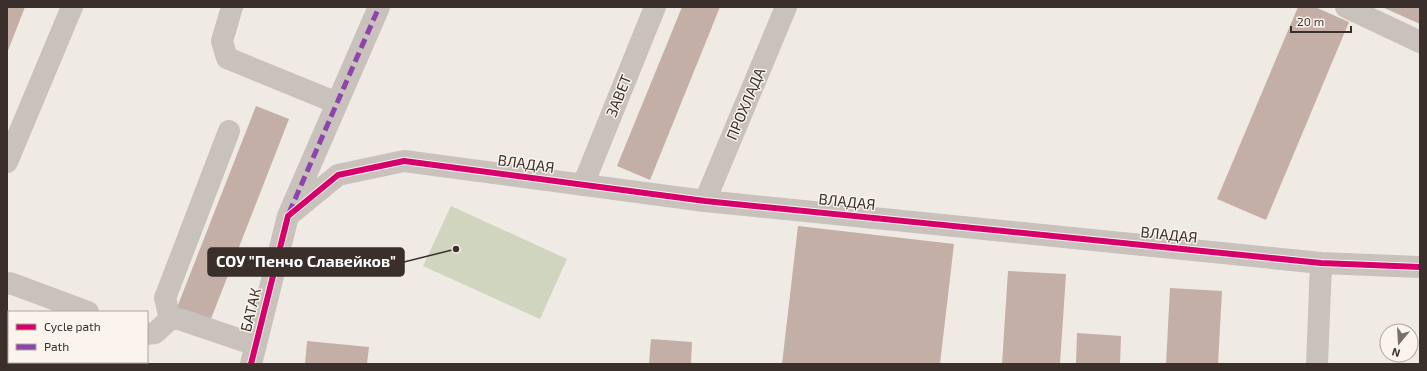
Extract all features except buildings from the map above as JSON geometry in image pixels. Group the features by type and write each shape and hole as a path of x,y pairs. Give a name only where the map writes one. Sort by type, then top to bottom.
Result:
{"street":[{"path":"7,162 72,7"},
{"path":"232,7 222,41 227,58 337,103"},
{"name":"БАТАК","path":"253,354 288,216 379,7"},
{"name":"ЗАВЕТ","path":"583,185 655,7"},
{"name":"ПРОХЛАДА","path":"706,201 786,7"},
{"path":"1346,7 1420,42"},
{"path":"170,319 165,298 229,131"},
{"name":"ВЛАДАЯ","path":"288,216 338,176 404,161 706,201 1321,263 1420,267"},
{"path":"1317,364 1321,263"},
{"path":"7,284 10,283 85,311"},
{"path":"148,334 155,333 170,319 179,319 253,354"}],"green space":[{"path":"451,206 567,259 540,319 423,266"}],"marked path":[{"path":"289,213 379,7"}],"cycle path":[{"path":"251,364 288,216 338,175 404,161 705,201 1321,263 1420,267"}],"place":[{"name":"СОУ \"Пенчо Славейков\"","path":"456,249"}]}
